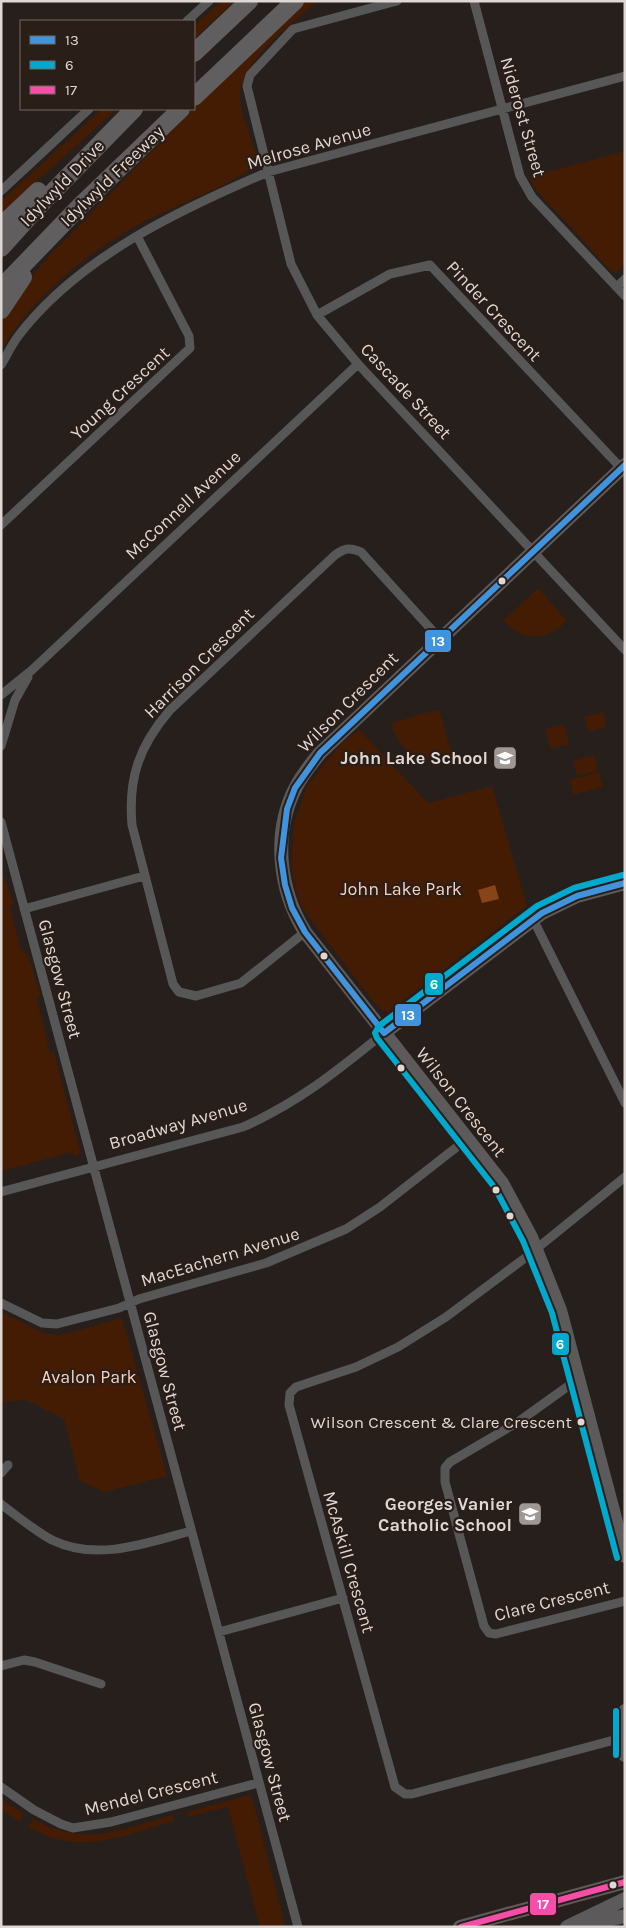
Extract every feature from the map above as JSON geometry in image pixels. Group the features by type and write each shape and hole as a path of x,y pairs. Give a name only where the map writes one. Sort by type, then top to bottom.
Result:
{"highway":[{"path":"195,52 249,1"},
{"path":"195,96 295,1"},
{"name":"Idylwyld Freeway","path":"44,244 180,110"},
{"path":"1,226 78,154 129,113"},
{"name":"Idylwyld Drive","path":"1,248 129,113"},
{"path":"1,310 44,244"},
{"name":"Idylwyld Drive","path":"1,288 44,244"}],"street":[{"path":"188,20 209,1"},
{"name":"Cascade Street","path":"397,1 293,29 250,75 247,86 291,264 317,315 358,364 625,650"},
{"name":"Niderost Street","path":"474,1 520,176 532,197 625,296"},
{"name":"Melrose Avenue","path":"1,365 17,337 35,316 73,282 137,236 219,193 268,172 625,76"},
{"path":"1,191 88,110"},
{"name":"Young Crescent","path":"1,525 190,348 189,336 137,236"},
{"name":"Pinder Crescent","path":"317,315 390,274 430,265 623,467"},
{"path":"617,287 625,279"},
{"name":"McConnell Avenue","path":"1,695 32,670 358,364"},
{"name":"Wilson Crescent","path":"623,467 320,753 295,788 287,809 281,858 285,885 292,908 305,932 506,1190 536,1248 560,1310 625,1556"},
{"name":"Harrison Crescent","path":"305,932 241,982 196,996 185,994 173,984 132,826 130,804 134,774 142,750 155,727 170,710 334,555 344,548 352,548 361,552 440,638"},
{"name":"McConnell Avenue","path":"1,746 15,700 32,670"},
{"name":"Glasgow Street","path":"1,822 298,1927"},
{"path":"24,909 144,876"},
{"name":"Broadway Avenue","path":"1,1192 216,1136 278,1111 313,1089 533,919 577,896 625,883"},
{"path":"533,919 625,1103"},
{"name":"MacEachern Avenue","path":"1,1302 42,1324 57,1324 266,1263 324,1240 380,1207 467,1139"},
{"path":"536,1248 625,1177"},
{"name":"McAskill Crescent","path":"536,1248 446,1317 398,1347 356,1367 303,1384 290,1393 289,1405 395,1787 405,1794 412,1794 624,1737"},
{"name":"Clare Crescent","path":"578,1379 518,1422 450,1462 445,1468 445,1482 484,1626 489,1633 496,1634 625,1601"},
{"path":"1,1473 8,1465"},
{"path":"1,1504 51,1539 72,1547 94,1551 134,1546 191,1531"},
{"path":"219,1632 343,1598"},
{"path":"1,1666 24,1660 101,1684"},
{"path":"625,1711 625,1755"},
{"name":"Mendel Crescent","path":"1,1787 34,1810 61,1824 74,1828 111,1822 258,1783"},
{"path":"460,1927 625,1882"},
{"path":"567,1927 625,1899"},
{"path":"573,1927 625,1916"}],"green space":[{"path":"222,1 234,1 195,38 195,25"},
{"path":"304,1 317,1 267,46 246,74 241,88 240,102 258,161 254,167 215,189 145,221 84,260 64,276 29,311 1,350 1,320 21,289 48,257 192,110 195,110 195,107"},
{"path":"101,110 116,110 1,213 1,201"},
{"path":"625,151 625,264 616,273 611,271 537,191 529,177"},
{"path":"536,590 540,590 567,621 551,633 535,637 520,633 503,621"},
{"path":"436,710 440,712 452,755 431,758 422,757 407,750 400,743 391,723"},
{"path":"603,712 606,727 588,732 584,717"},
{"path":"564,724 569,744 551,749 545,729"},
{"name":"John Lake Park","path":"359,729 428,803 492,786 527,906 388,1012 383,1011 376,1005 308,916 298,898 291,868 294,823 307,786 339,746"},
{"path":"594,755 598,770 577,776 573,761"},
{"path":"599,772 603,787 573,795 570,780"},
{"path":"1,869 13,903 10,909 21,951 24,951 31,964 40,994 37,1000 49,1054 54,1052 80,1151 78,1155 73,1156 72,1152 1,1171"},
{"name":"Avalon Park","path":"1,1312 43,1333 58,1336 122,1318 167,1476 105,1492 80,1481 64,1419 26,1400 1,1402"},
{"path":"250,1795 285,1927 260,1927 228,1807 188,1817 187,1812"},
{"path":"1,1799 24,1814 19,1822 1,1809"},
{"path":"173,1815 174,1821 101,1841 66,1841 47,1836 28,1827 33,1819 70,1833 103,1834"}],"shaded area":[{"path":"495,885 499,899 482,903 478,890"}],"transit line":[{"name":"13","path":"625,465 320,753 295,788 287,809 281,858 285,885 292,908 305,932 384,1033 542,913 577,896 625,883"},
{"name":"6","path":"617,1558 552,1313 523,1241 495,1188 375,1033 379,1026 537,906 574,888 623,875"},
{"name":"6","path":"616,1711 616,1755"},
{"name":"17","path":"461,1927 625,1882"}],"place":[{"name":"John Lake School","path":"505,758"},
{"name":"Wilson Crescent & Clare Crescent","path":"581,1422"},
{"name":"Georges Vanier Catholic School","path":"530,1514"}]}
